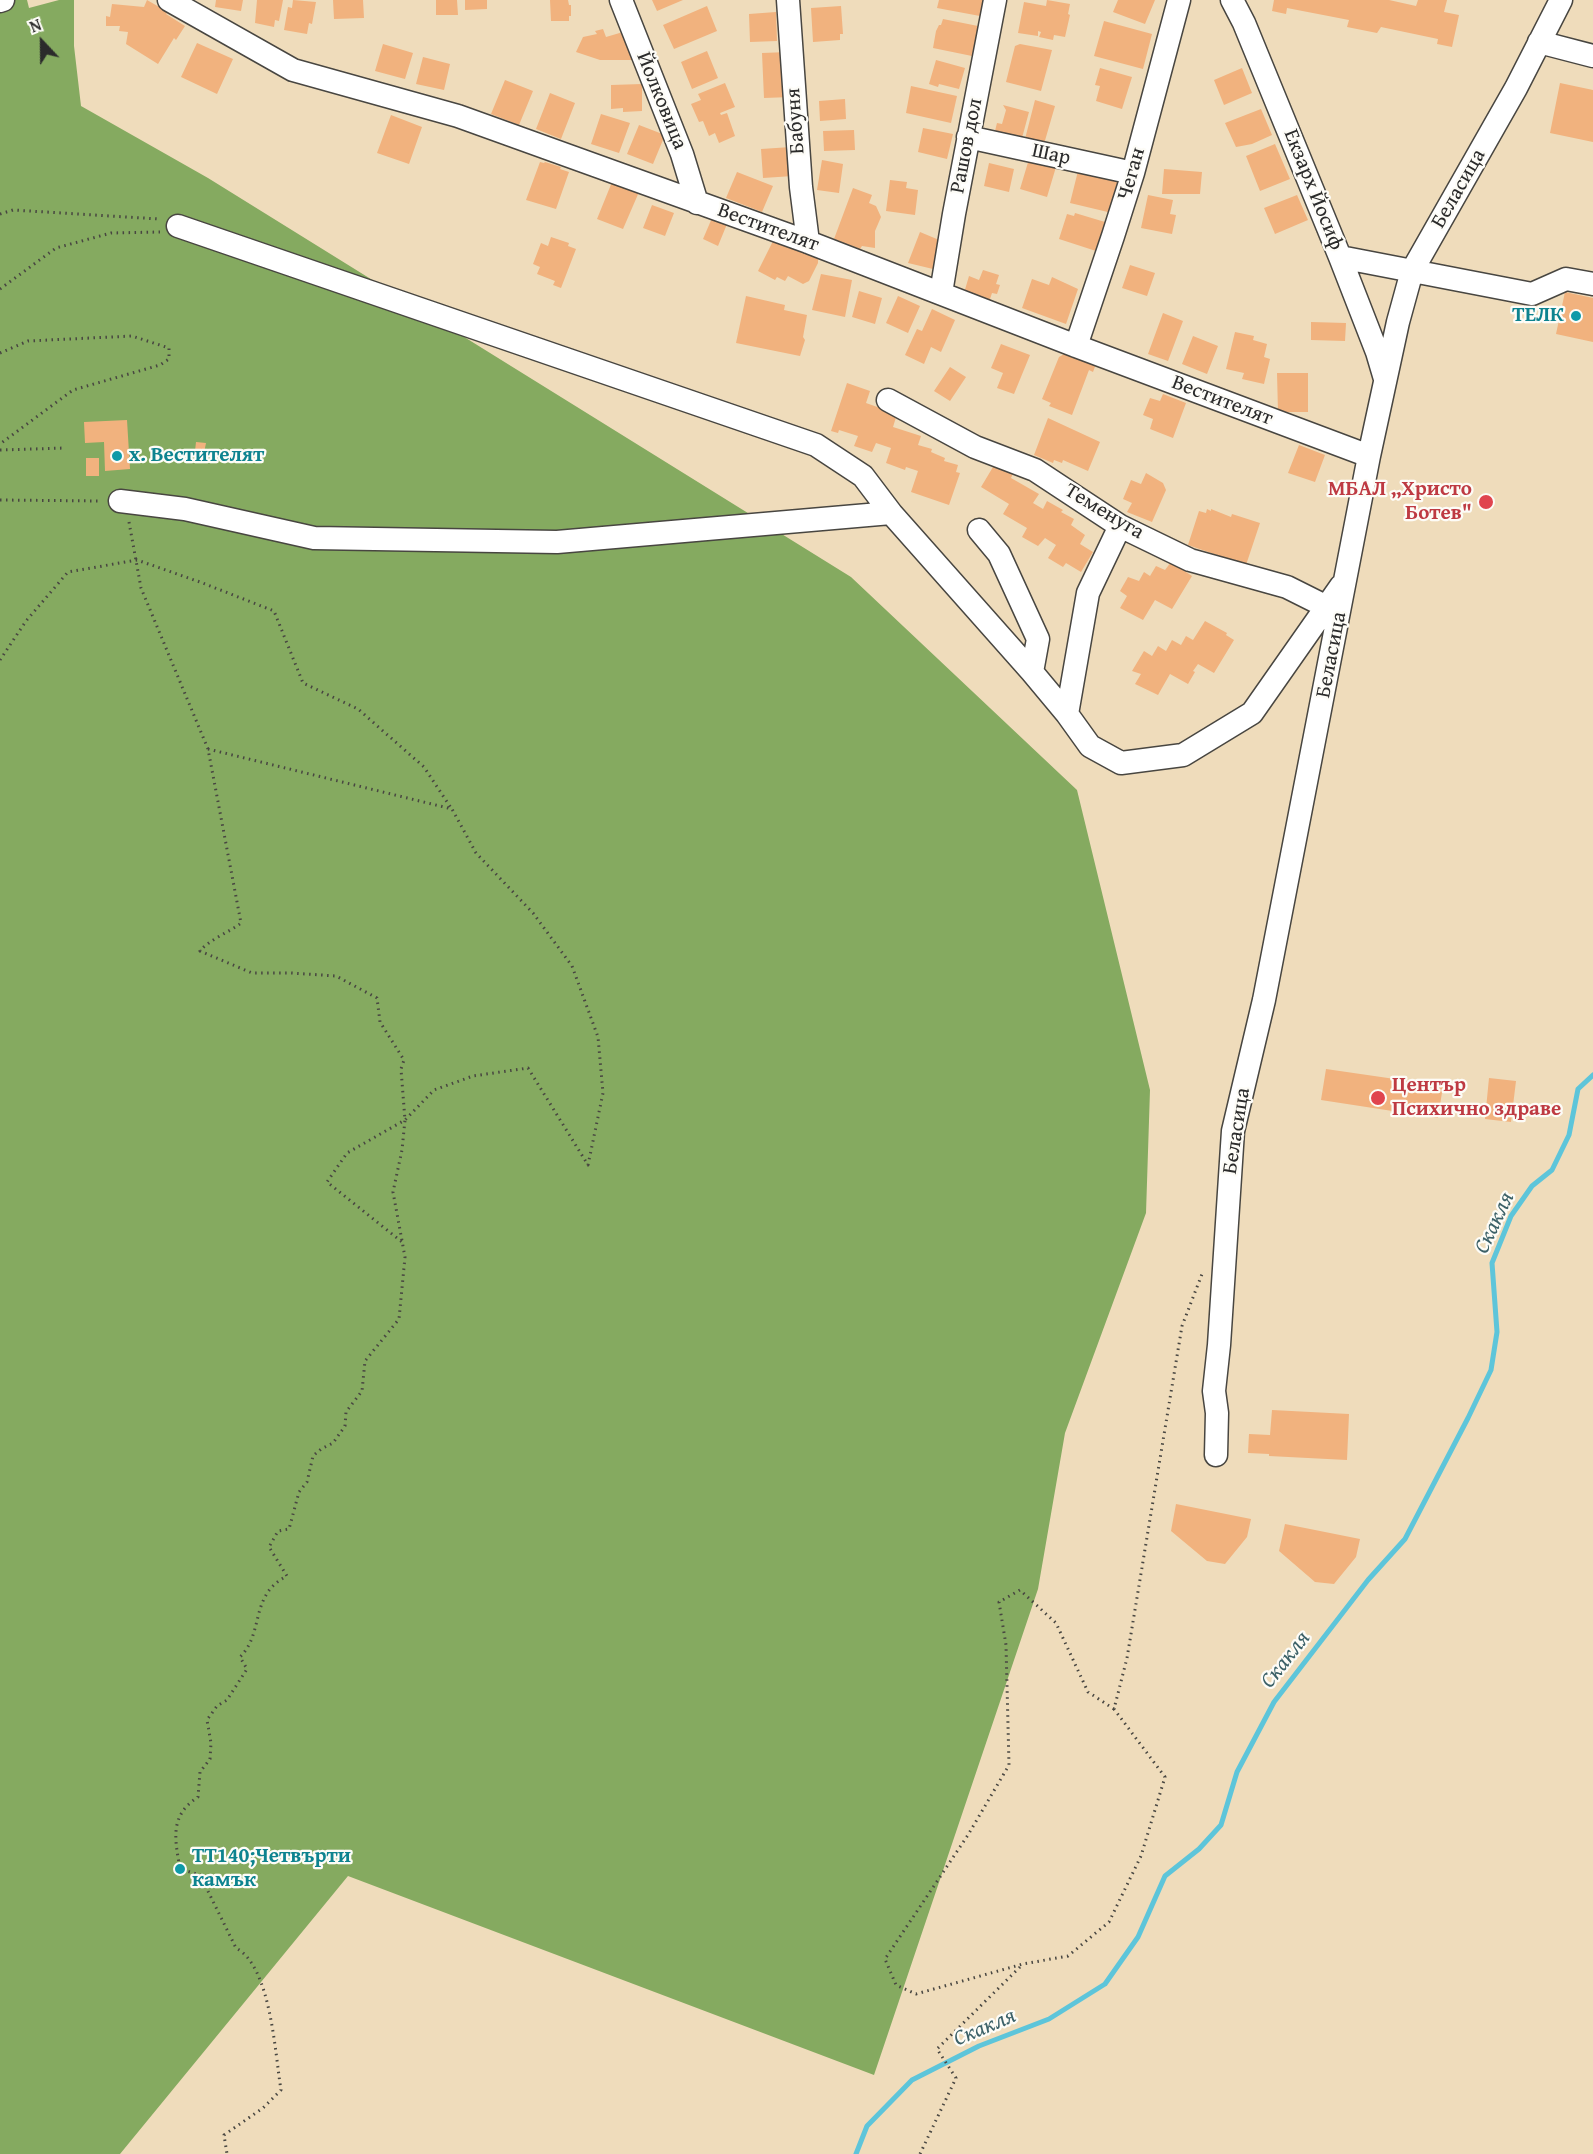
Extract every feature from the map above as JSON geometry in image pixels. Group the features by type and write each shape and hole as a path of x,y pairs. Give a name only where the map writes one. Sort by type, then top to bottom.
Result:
{"street":[{"name":"Вестителят","path":"169,0 293,70 458,116 808,242 1369,456"},
{"name":"Йолковица","path":"621,0 682,154 697,203"},
{"name":"Бабуня","path":"788,0 799,165 808,242"},
{"name":"Рашов дол","path":"941,293 994,0"},
{"name":"Чеган","path":"1076,346 1133,173 1179,0"},
{"name":"Екзарх Йосиф","path":"1232,0 1244,23 1340,257 1377,352 1386,383"},
{"name":"Беласица","path":"1216,1455 1217,1413 1214,1391 1233,1131 1264,1000 1369,456 1398,322 1412,271 1516,88 1561,0"},
{"path":"1539,42 1593,56"},
{"name":"Шар","path":"968,137 1133,173"},
{"path":"178,226 816,445 863,476 891,513 1032,672 1090,746 1120,763 1183,755 1252,713 1347,577"},
{"path":"1340,257 1532,294 1566,279 1593,284"},
{"name":"Теменуга","path":"888,400 975,447 1035,470 1120,526 1190,560 1287,587 1327,607"},
{"path":"120,501 185,509 314,538 557,542 891,513"},
{"path":"1067,714 1089,593 1120,526"},
{"path":"979,530 999,554 1038,639 1032,672"}],"path":[{"path":"0,214 14,210 174,220 178,226 173,232 111,233 56,248 0,289"},
{"path":"0,353 28,341 132,336 169,348 170,359 160,365 73,390 0,444"},
{"path":"0,450 65,448"},
{"path":"0,500 120,501 129,520 141,588 208,749 241,923 230,932 204,945 200,951 252,973 336,976 377,998 380,1022 404,1060 400,1069 405,1120 402,1150 393,1192 404,1243 399,1319 365,1361 362,1391 346,1412 345,1426 333,1443 313,1456 307,1482 299,1492 290,1529 278,1531 269,1547 287,1576 275,1582 260,1605 249,1648 240,1657 246,1669 227,1700 217,1706 207,1720 211,1743 210,1759 200,1772 198,1797 187,1804 176,1822 180,1869 200,1875 236,1948 246,1953 267,1997 281,2090 263,2108 224,2135 227,2154"},
{"path":"0,660 26,621 68,572 137,560 274,611 303,683 358,709 424,767 477,854 533,913 572,966 598,1037 603,1093 588,1165 528,1068 473,1076 434,1089 405,1120 347,1153 327,1182 404,1243"},
{"path":"208,749 452,810"},
{"path":"1114,1710 1127,1659 1182,1326 1203,1272"},
{"path":"1020,1590 1056,1623 1088,1692 1114,1710 1165,1777 1141,1856 1109,1922 1068,1956 1023,1964 916,1994 896,1984 885,1959 968,1835 1009,1765 1006,1645 999,1602 1020,1590"},
{"path":"920,2154 956,2078 937,2049 1023,1964"}],"green space":[{"path":"12,0 27,0 29,8 59,0 74,0 74,46 81,106 208,178 851,577 1077,790 1150,1090 1146,1213 1065,1433 1038,1589 874,2075 348,1876 120,2154 0,2154 0,6"}],"building":[{"path":"147,0 168,12 166,14 185,26 176,40 174,38 158,64 126,44 128,32 119,31 120,26 106,26 106,16 110,17 112,4 144,7"},
{"path":"216,0 243,0 241,11 215,7"},
{"path":"257,0 283,0 279,21 275,20 274,27 255,23"},
{"path":"293,0 316,2 312,24 309,23 307,34 284,30 288,7 292,8"},
{"path":"333,0 363,0 364,18 334,19"},
{"path":"436,0 457,0 458,15 436,15"},
{"path":"465,0 487,0 487,9 465,10"},
{"path":"550,0 568,0 571,5 569,21 551,21"},
{"path":"652,0 683,0 657,11"},
{"path":"939,0 983,0 980,16 937,8"},
{"path":"1047,0 1070,4 1065,37 1054,35 1053,40 1039,37 1041,32 1038,31 1038,36 1018,33 1024,2 1046,6"},
{"path":"1118,0 1155,0 1145,24 1113,12"},
{"path":"1274,0 1389,0 1416,6 1418,0 1447,0 1444,12 1459,15 1452,47 1437,44 1438,39 1381,27 1377,33 1347,27 1349,20 1287,8 1286,14 1272,11"},
{"path":"707,6 717,31 674,49 663,25"},
{"path":"841,6 843,34 840,34 840,40 813,42 811,8"},
{"path":"776,12 777,41 750,42 749,14"},
{"path":"943,19 983,27 978,53 973,52 972,56 933,48 936,31"},
{"path":"1104,21 1152,34 1143,69 1094,56"},
{"path":"603,29 606,37 623,32 639,60 600,60 576,52 583,37 597,34 595,31"},
{"path":"197,43 233,59 217,94 181,77"},
{"path":"383,44 413,53 405,79 375,71"},
{"path":"1020,44 1052,50 1041,91 1006,82 1015,46"},
{"path":"707,51 718,78 692,89 681,62"},
{"path":"788,52 791,97 764,98 762,53"},
{"path":"423,57 450,64 444,90 416,84"},
{"path":"936,60 965,68 959,89 929,84"},
{"path":"1100,68 1132,77 1122,109 1096,101 1100,86 1095,85"},
{"path":"1242,68 1252,93 1224,105 1214,80"},
{"path":"505,80 533,91 519,125 491,114"},
{"path":"725,83 735,107 720,113 721,115 727,113 735,136 719,143 715,133 709,136 703,121 699,122 691,104 701,100 698,94"},
{"path":"1560,83 1593,90 1593,142 1550,133"},
{"path":"642,84 642,111 623,112 623,108 611,109 611,85"},
{"path":"911,86 957,96 951,123 906,113"},
{"path":"550,93 575,103 561,139 536,129"},
{"path":"845,99 846,119 820,121 819,101"},
{"path":"1035,100 1055,106 1044,144 1025,139"},
{"path":"1003,105 1029,112 1022,138 995,131 997,123 1002,124 1006,110"},
{"path":"1261,109 1272,135 1252,144 1236,147 1225,123"},
{"path":"601,114 630,123 619,153 591,144"},
{"path":"391,115 422,127 409,164 377,153"},
{"path":"639,125 665,135 653,164 627,154"},
{"path":"923,128 953,134 947,159 918,152"},
{"path":"854,130 855,150 824,151 823,131"},
{"path":"1275,144 1290,179 1260,191 1246,156"},
{"path":"791,147 793,176 763,178 761,149"},
{"path":"1029,159 1056,167 1047,197 1020,189"},
{"path":"822,160 843,164 839,193 817,190"},
{"path":"540,162 561,167 560,169 569,172 556,209 526,200"},
{"path":"989,163 1014,169 1009,192 984,186"},
{"path":"1080,163 1122,174 1112,213 1070,203"},
{"path":"1164,169 1202,172 1200,194 1162,194"},
{"path":"737,172 773,186 762,212 726,198"},
{"path":"890,180 907,182 906,188 918,190 915,215 886,211"},
{"path":"612,182 639,192 623,229 597,219"},
{"path":"853,188 872,195 869,203 876,206 881,217 875,231 875,248 862,246 860,249 834,239"},
{"path":"1148,195 1173,200 1170,214 1176,215 1172,234 1141,228"},
{"path":"1297,195 1308,220 1275,234 1264,208"},
{"path":"652,205 674,213 665,236 643,228"},
{"path":"1075,213 1105,222 1096,251 1059,239 1067,214 1074,216"},
{"path":"712,218 727,224 718,246 703,239"},
{"path":"920,232 944,242 933,269 908,263"},
{"path":"777,233 818,257 818,263 809,281 803,284 788,276 785,281 777,277 775,280 758,271"},
{"path":"551,237 569,243 568,246 576,249 561,288 553,285 555,281 537,274 540,267 533,264 541,243 548,246"},
{"path":"1130,265 1155,273 1147,296 1122,288"},
{"path":"983,270 999,275 996,284 1000,285 997,294 992,293 989,302 964,293 969,276 979,280"},
{"path":"821,274 852,280 845,317 812,310"},
{"path":"1052,277 1078,289 1066,324 1022,308 1032,279 1049,285"},
{"path":"859,291 882,298 875,324 852,317"},
{"name":"ТЕЛК","path":"1565,292 1593,298 1593,342 1556,334"},
{"path":"746,296 785,305 784,310 807,315 803,337 805,340 800,356 736,343"},
{"path":"898,296 920,306 908,333 886,323"},
{"path":"932,309 955,320 941,352 931,347 924,364 905,355 917,329 922,331"},
{"path":"1163,313 1183,321 1168,361 1148,354"},
{"path":"1311,322 1346,323 1345,341 1311,340"},
{"path":"1235,332 1254,336 1253,340 1267,344 1264,357 1270,359 1264,384 1242,379 1244,373 1226,369"},
{"path":"1193,336 1218,346 1207,374 1182,364"},
{"path":"1001,344 1030,355 1014,394 997,388 1003,373 991,368"},
{"path":"1066,353 1097,361 1093,372 1089,370 1072,415 1049,406 1051,403 1042,399 1059,357"},
{"path":"950,367 966,377 950,401 934,391"},
{"path":"1277,373 1308,373 1308,412 1278,412"},
{"path":"847,383 870,391 866,403 897,414 893,427 921,436 918,445 932,449 931,452 945,458 944,461 958,465 956,472 960,473 949,505 911,492 918,471 906,467 905,470 886,463 891,448 876,443 872,452 854,446 858,436 839,430 838,433 831,431"},
{"path":"1163,394 1186,403 1173,438 1150,429 1153,419 1143,415 1150,398 1160,401"},
{"path":"1048,418 1100,442 1088,471 1063,460 1062,463 1054,460 1053,463 1034,455"},
{"name":"х. Вестителят","path":"127,420 130,469 105,471 104,442 85,443 84,422"},
{"path":"196,442 206,443 204,453 195,451"},
{"path":"1299,445 1325,455 1315,482 1288,473"},
{"path":"999,457 1016,467 1011,478 1039,494 1033,503 1043,509 1047,501 1074,519 1071,525 1085,535 1080,544 1093,552 1081,572 1066,563 1063,567 1048,558 1056,545 1045,538 1038,546 1022,537 1027,528 1003,514 1009,504 981,487"},
{"path":"86,458 99,458 99,476 86,476"},
{"path":"1146,473 1163,483 1166,490 1152,522 1127,512 1132,503 1123,499 1131,480 1141,484"},
{"path":"1207,509 1260,523 1246,565 1188,545 1199,511 1206,513"},
{"path":"1171,562 1192,576 1172,609 1155,600 1143,620 1120,608 1127,596 1120,591 1128,577 1139,581 1144,572 1150,576 1156,566 1165,570"},
{"path":"1205,621 1227,633 1226,635 1234,640 1214,673 1198,664 1188,684 1170,674 1158,695 1135,684 1141,674 1132,671 1144,651 1152,656 1158,646 1166,651 1172,640 1181,645 1186,636 1193,640"},
{"path":"1326,1069 1443,1086 1438,1118 1321,1100"},
{"path":"1489,1078 1516,1081 1511,1122 1485,1119"},
{"path":"1272,1410 1349,1414 1347,1460 1248,1453 1249,1434 1270,1435"},
{"path":"1176,1504 1251,1519 1247,1537 1225,1564 1207,1561 1171,1531"},
{"path":"1285,1524 1360,1539 1356,1557 1334,1584 1315,1582 1279,1551"}],"waterway":[{"name":"Скакля","path":"856,2154 867,2126 912,2080 979,2046 1049,2019 1105,1984 1138,1937 1165,1876 1199,1849 1221,1825 1237,1772 1274,1702 1368,1580 1405,1539 1468,1418 1491,1370 1497,1332 1492,1263 1511,1216 1532,1186 1552,1170 1569,1135 1578,1089 1593,1075"}],"place":[{"name":"ТЕЛК","path":"1576,316"},
{"name":"х. Вестителят","path":"117,456"},
{"name":"МБАЛ „Христо Ботев\"","path":"1486,502"},
{"name":"Център Психично здраве","path":"1378,1098"},
{"name":"TT140;Четвърти камък","path":"180,1869"}]}
